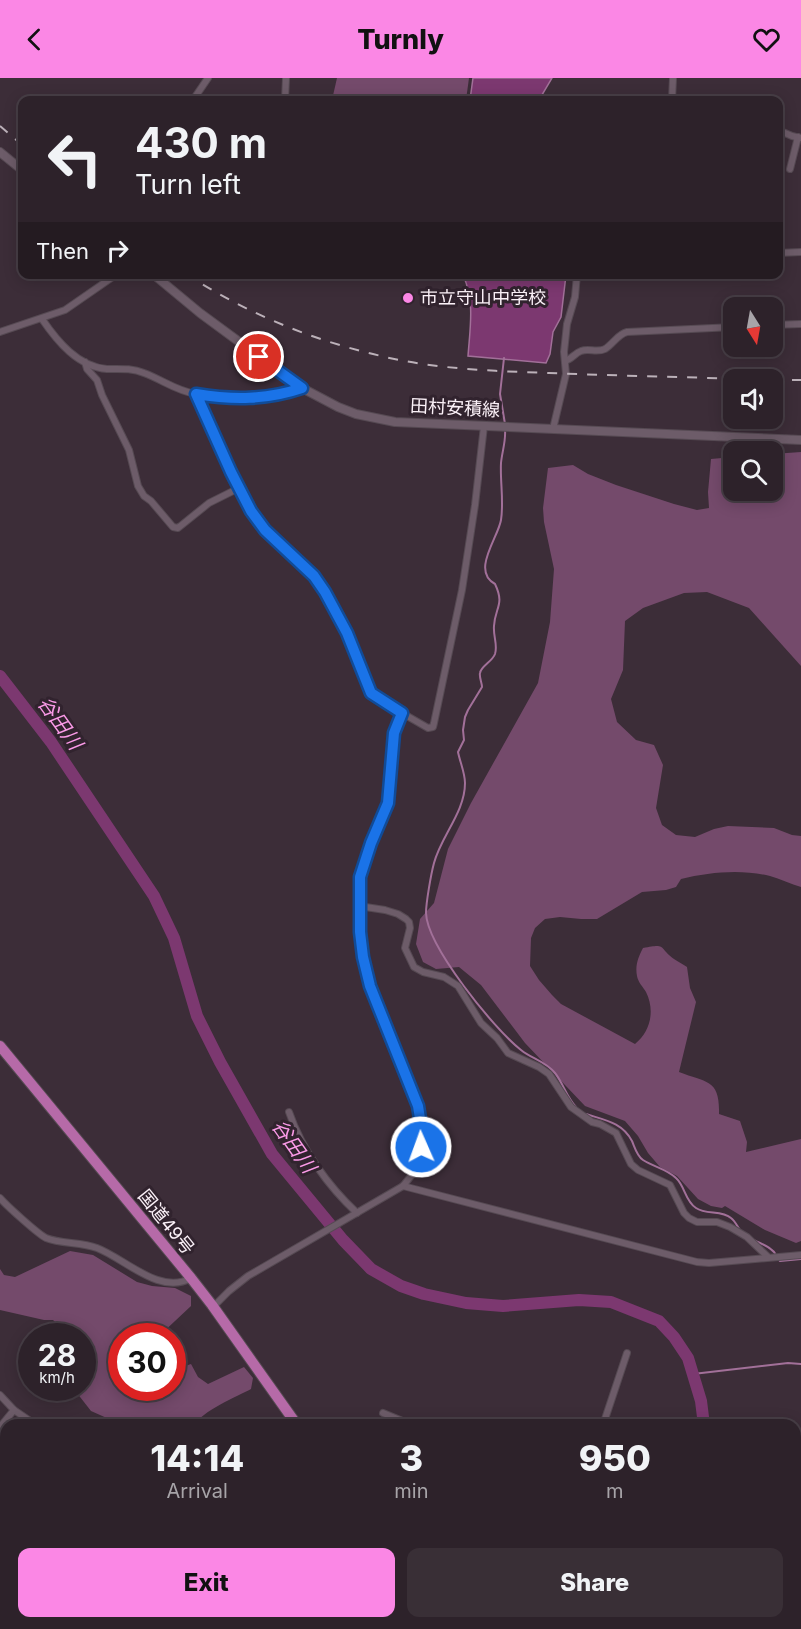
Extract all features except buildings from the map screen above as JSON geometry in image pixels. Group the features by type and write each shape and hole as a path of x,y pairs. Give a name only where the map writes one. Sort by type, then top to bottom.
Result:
{"highway":[{"name":"国道49号","path":"0,1046 212,1305 293,1419"}],"main road":[{"path":"0,152 18,167"},
{"name":"田村安積線","path":"160,279 200,313 302,388 356,414 395,422 801,440"}],"street":[{"path":"196,96 208,78"},
{"path":"285,96 286,78"},
{"path":"672,96 673,78"},
{"path":"783,132 799,137 790,170"},
{"path":"783,253 801,252"},
{"path":"0,332 65,310 110,279"},
{"path":"553,429 566,374 564,352 567,324 575,297 577,279"},
{"path":"42,319 75,357 99,368 145,373 179,390 212,397 258,399 302,388"},
{"path":"783,325 801,324"},
{"path":"565,361 580,351 605,349 627,332 723,328"},
{"path":"85,362 87,369 97,380 129,450 138,486 144,496 173,527 178,528 209,503 239,488"},
{"path":"196,394 239,488 257,520 314,576 325,592 347,633 371,693 428,728 433,727 434,723 462,591 484,426"},
{"path":"212,1305 248,1276 403,1186 411,1176 420,1154 422,1131 418,1106 367,976 363,957 359,906 360,877 388,803 394,733 402,713"},
{"path":"359,906 398,914 406,919 410,928 405,948 414,967 423,972 444,977 458,986 481,1023 497,1038 508,1053 549,1074 571,1107 592,1122 615,1133 632,1164 639,1170 670,1185 684,1213 697,1222 717,1222 730,1227 747,1237 768,1257"},
{"path":"289,1112 295,1131 318,1167 356,1214"},
{"path":"403,1186 697,1262 709,1263 801,1255"},
{"path":"0,1198 46,1238 87,1244 100,1249 131,1268 160,1280 183,1282 190,1278"},
{"path":"605,1419 627,1353"},
{"path":"0,1395 14,1410 27,1419"},
{"path":"7,1419 14,1410"},
{"path":"383,1413 398,1419"}],"shaded area":[{"path":"337,78 469,78 467,96 333,96"},
{"path":"473,78 552,78 541,96 471,96"},
{"path":"465,279 566,279 561,317 553,332 550,354 546,363 468,356 470,305"},
{"path":"801,452 801,666 749,608 707,592 684,593 643,608 625,621 623,670 611,699 617,722 636,740 654,745 663,765 656,808 662,825 676,835 695,837 728,826 774,828 801,836 801,887 770,876 737,872 714,873 681,879 676,887 642,892 597,919 560,917 545,919 535,928 531,938 530,966 539,980 561,1004 635,1044 645,1033 651,1013 649,999 636,972 637,962 643,948 662,947 674,959 687,967 690,988 696,1002 679,1072 704,1081 714,1088 719,1103 719,1114 740,1121 747,1142 746,1152 801,1139 801,1241 796,1243 765,1230 725,1206 722,1208 711,1206 698,1199 677,1176 660,1167 625,1121 585,1106 525,1043 481,985 459,967 436,969 423,962 416,944 420,919 434,903 448,849 538,683 550,622 554,569 543,508 548,468 573,465 588,474 616,485 697,510 709,508 711,459 723,458 723,501 783,501 783,453"},
{"path":"70,1251 93,1255 137,1282 175,1288 191,1296 191,1306 173,1323 108,1323 108,1401 186,1401 186,1366 191,1364 198,1377 208,1384 244,1367 253,1378 251,1389 211,1410 199,1419 109,1419 91,1411 83,1401 96,1401 96,1323 56,1323 53,1320 0,1310 0,1269 4,1275 15,1277"}],"waterway":[{"path":"504,358 500,394 505,424"},
{"path":"505,430 501,463 501,520 488,554 485,571 488,578 495,584 499,597 494,626 496,651 494,657 481,671 482,687 465,717 464,740 458,752 465,779 464,794 457,814 437,853 426,913 437,945 479,1006 521,1050 555,1073 576,1107"},
{"name":"谷田川","path":"0,676 51,742 154,896 174,938 197,1016 220,1062 272,1154 343,1240 371,1269 401,1286 424,1294 466,1303 503,1306 579,1300 611,1302 659,1321 674,1337 688,1358 701,1401 703,1419"},
{"path":"586,1114 618,1126 628,1135 641,1158 676,1178 692,1205 700,1210 727,1216 740,1230"},
{"path":"754,1240 769,1248 776,1255"},
{"path":"779,1260 801,1259"},
{"path":"693,1374 788,1363 801,1364"}],"railway":[{"path":"0,126 18,142"},
{"path":"194,279 230,300 299,331 348,347 416,363 505,371 723,378"},
{"path":"783,380 801,380"}],"place":[{"name":"市立守山中学校","path":"408,298"}],"route":[{"path":"259,357 302,388 258,399 196,394 251,511 265,530 314,576 325,592 347,633 371,693 402,713 394,733 388,803 360,877 360,932 370,986 418,1106 422,1131 421,1147"}]}
